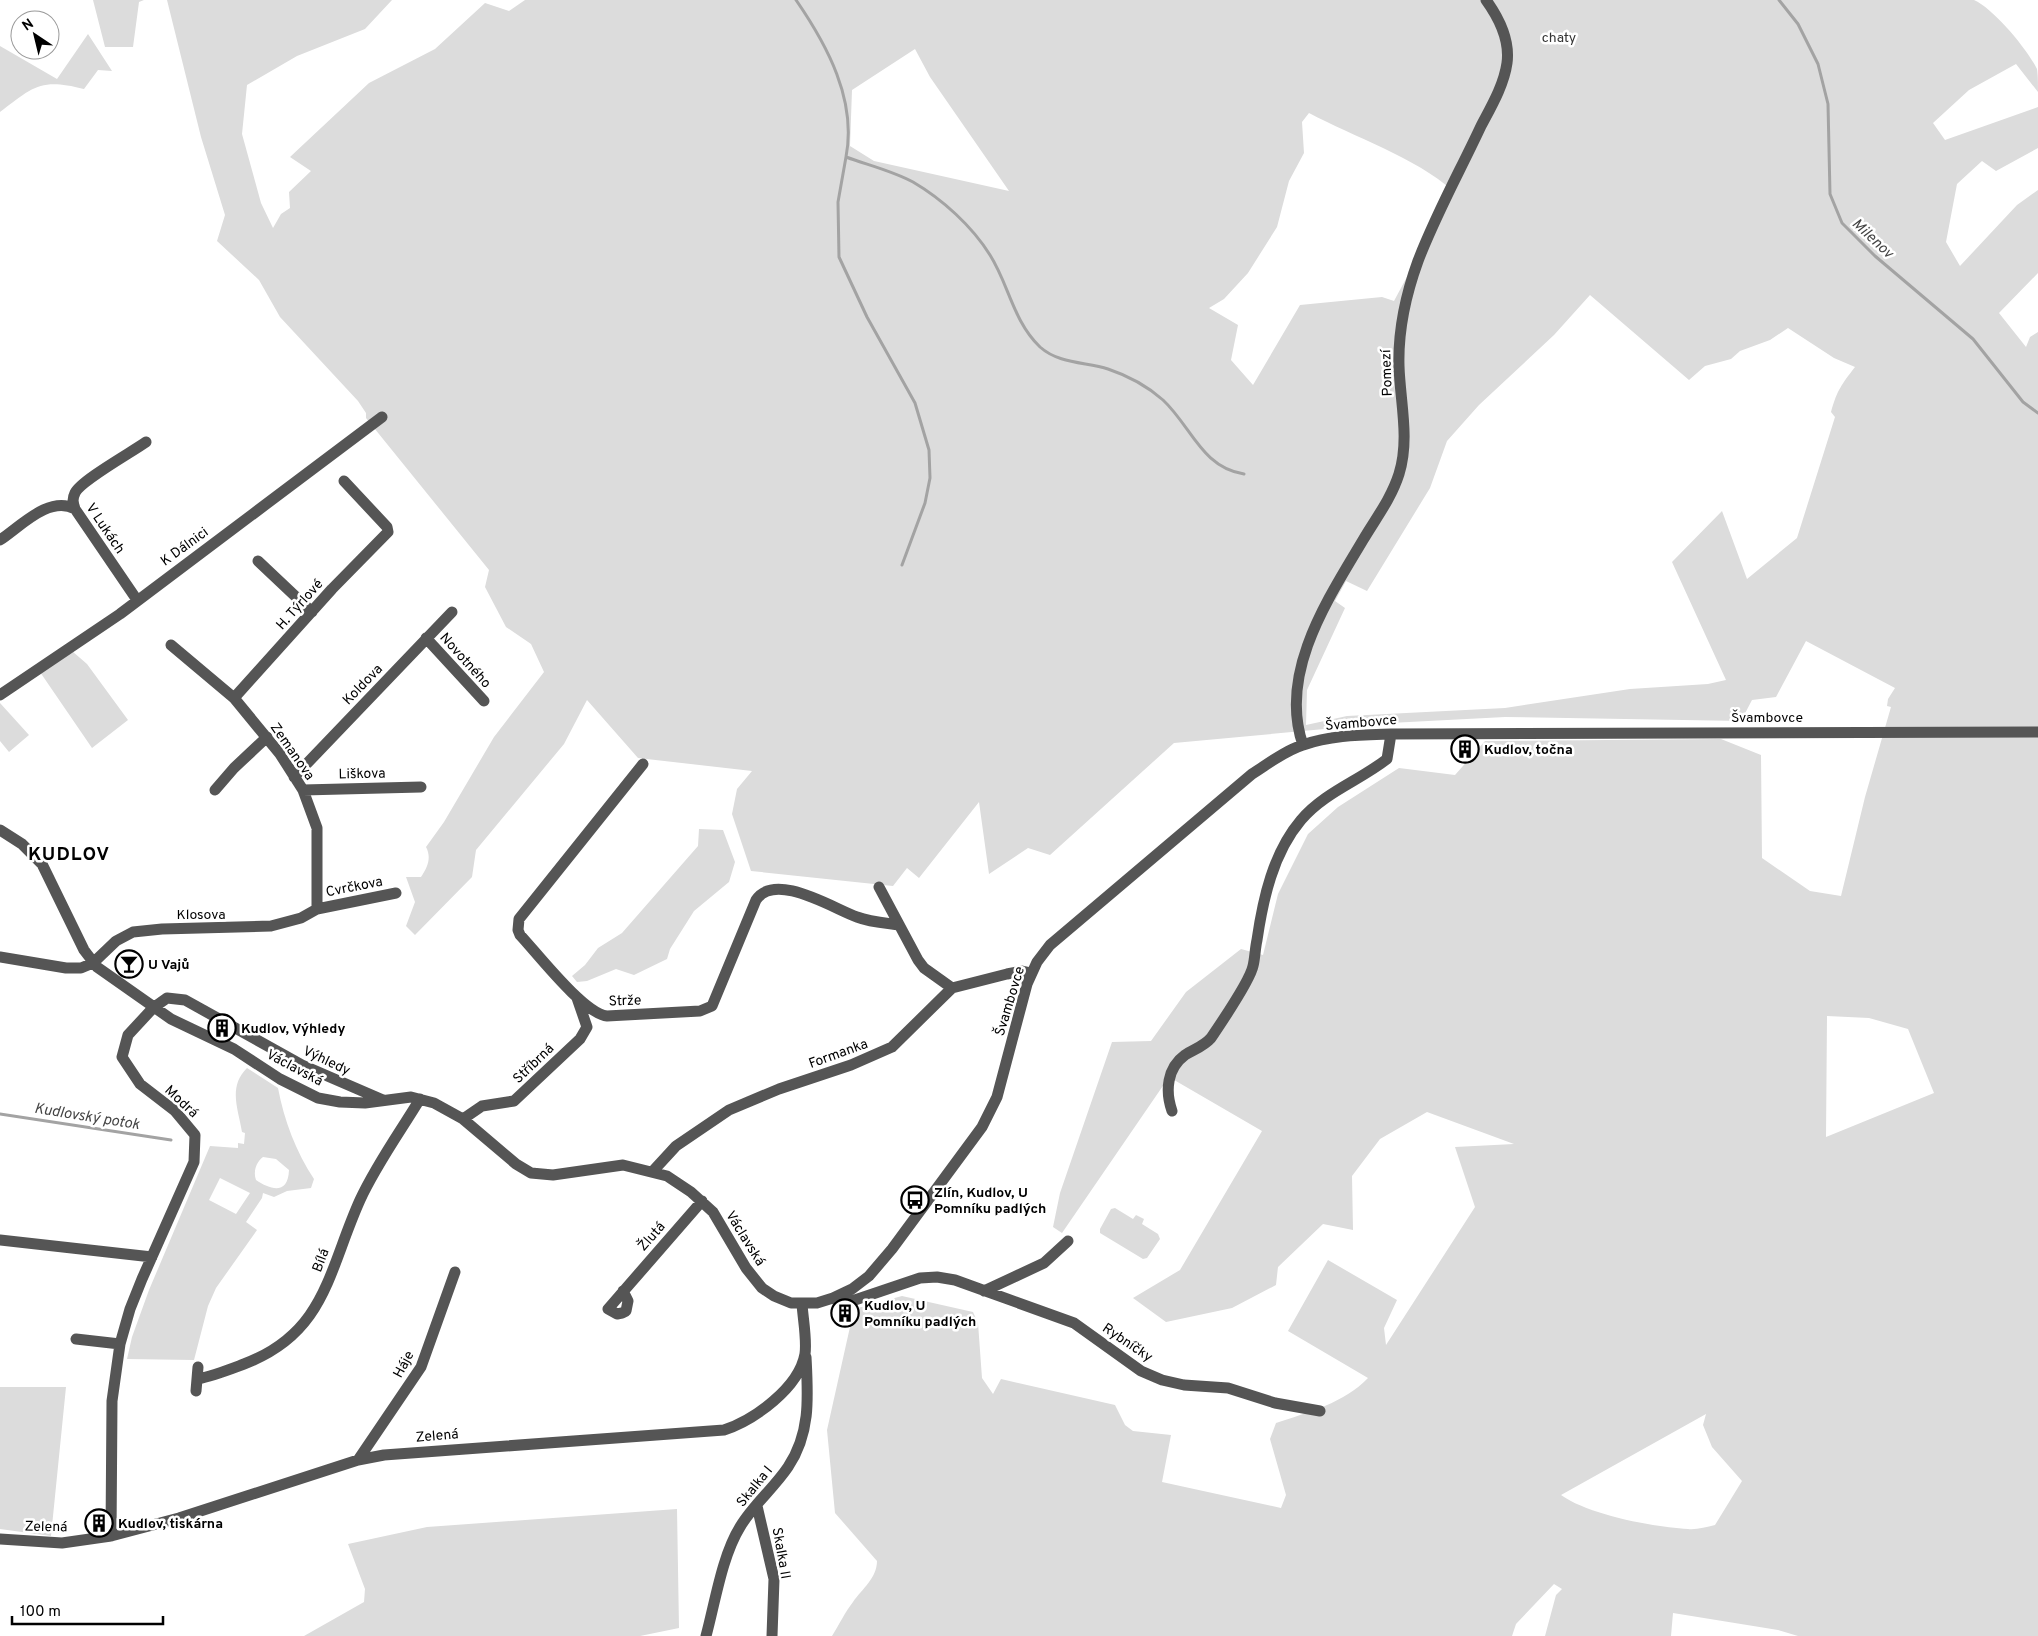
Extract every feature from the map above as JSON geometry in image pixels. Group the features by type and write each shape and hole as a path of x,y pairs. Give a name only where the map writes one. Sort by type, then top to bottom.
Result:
{"street":[{"name":"Pomezí","path":"1303,744 1298,730 1296,701 1304,660 1314,627 1390,498 1400,472 1404,446 1404,417 1399,366 1401,332 1406,299 1418,261 1496,96 1507,64 1505,36 1486,0"},
{"name":"K Dálnici","path":"0,695 120,614 382,416"},
{"name":"V Lukách","path":"137,600 75,508 72,500 75,492 146,442"},
{"name":"H. Týrlové","path":"234,698 388,532 387,528 344,481"},
{"path":"0,540 47,507 59,504 75,508"},
{"path":"258,561 312,612"},
{"name":"Koldova","path":"294,777 452,612"},
{"name":"Novotného","path":"426,638 484,701"},
{"name":"Zemanova","path":"171,645 234,698 267,737 303,790 317,828 317,909"},
{"name":"Švambovce","path":"833,1298 869,1276 892,1249 987,1120 996,1097 1031,973 1050,945 1144,863 1252,774 1303,744 1349,735 1392,734 2038,732"},
{"path":"1172,1111 1168,1100 1168,1085 1174,1065 1186,1054 1204,1046 1211,1038 1253,968 1266,897 1274,869 1286,842 1301,820 1321,801 1347,783 1375,769 1387,759 1392,734"},
{"path":"215,790 234,768 267,737"},
{"name":"Strže","path":"643,764 518,919 520,935 577,998 602,1015 707,1010 716,1001 756,900 759,896 770,890 811,896 856,917 899,925"},
{"name":"Liškova","path":"303,790 421,787"},
{"name":"Václavská","path":"0,830 22,844 42,864 84,950 93,963 109,977 153,1008 190,1029 234,1049 280,1079 318,1098 352,1103 400,1097 420,1099 464,1119 516,1164 531,1173 553,1175 623,1165 653,1171 679,1183 702,1201 721,1224 746,1268 762,1288 782,1300 802,1304"},
{"path":"879,887 924,968 952,988 1022,971 1031,973"},
{"name":"Cvrčkova","path":"317,909 396,893"},
{"name":"Klosova","path":"93,963 120,938 133,932 162,929 271,926 302,918 317,909"},
{"path":"0,957 74,968 93,963"},
{"name":"Formanka","path":"653,1171 676,1146 729,1110 779,1089 851,1066 892,1047 952,988"},
{"name":"Výhledy","path":"153,1008 167,998 185,1000 302,1065 384,1100"},
{"name":"Stříbrná","path":"464,1119 482,1106 514,1101 580,1039 587,1027 577,998"},
{"name":"Modrá","path":"111,1536 112,1401 120,1344 130,1309 194,1162 196,1135 175,1111 140,1084 122,1057 128,1034 153,1008"},
{"name":"Bílá","path":"196,1391 197,1373 231,1369 265,1355 291,1337 308,1320 321,1298 365,1190 420,1099"},
{"name":"Žlutá","path":"623,1292 702,1201"},
{"path":"0,1240 152,1257"},
{"path":"984,1291 1044,1263 1068,1241"},
{"name":"Háje","path":"358,1460 421,1367 455,1272"},
{"name":"Rybníčky","path":"833,1298 843,1304 850,1303 903,1283 937,1276 955,1280 1074,1324 1140,1371 1162,1380 1184,1385 1228,1388 1275,1403 1320,1410"},
{"path":"802,1304 833,1298"},
{"name":"Zelená","path":"0,1539 62,1543 111,1536 179,1518 358,1460 384,1455 470,1447 724,1430 747,1421 780,1393 797,1373 805,1353 802,1304"},
{"path":"76,1339 120,1344"},
{"name":"Skalka I","path":"706,1636 729,1552 740,1527 788,1468 805,1431 808,1403 805,1353"},
{"name":"Skalka II","path":"757,1506 774,1579 772,1636"}],"green space":[{"path":"93,0 144,0 139,2 133,47 105,47"},
{"name":"chaty","path":"167,0 392,0 365,29 297,56 247,85 242,134 261,203 273,228 281,214 290,208 289,192 311,171 290,157 369,83 435,49 485,3 509,11 525,0 1974,0 1991,12 2018,41 2037,69 2038,92 2016,64 1969,90 1933,123 1945,140 2038,107 2038,148 1996,171 1982,161 1957,184 1946,242 1960,266 2017,205 2038,190 2038,273 1999,313 2026,347 2030,337 2038,332 2038,1636 1798,1636 1778,1630 1673,1613 1671,1636 1545,1636 1556,1595 1562,1589 1554,1584 1516,1624 1512,1636 832,1636 850,1606 875,1573 877,1561 835,1513 827,1430 854,1309 902,1296 973,1312 978,1323 982,1378 993,1394 1001,1379 1115,1405 1125,1425 1133,1431 1171,1435 1162,1482 1281,1508 1286,1495 1270,1439 1276,1423 1325,1406 1359,1387 1368,1378 1288,1331 1328,1260 1397,1300 1384,1328 1386,1345 1475,1207 1455,1147 1514,1144 1427,1112 1380,1139 1352,1176 1353,1230 1323,1224 1278,1267 1276,1285 1232,1308 1166,1322 1133,1298 1180,1270 1262,1131 1169,1077 1062,1233 1053,1227 1060,1193 1112,1042 1151,1041 1186,992 1241,949 1263,955 1278,894 1308,834 1338,807 1399,768 1455,775 1485,741 1721,739 1761,755 1762,858 1810,891 1841,896 1865,797 1891,707 1887,706 1888,699 1895,688 1806,641 1776,697 1752,700 1741,721 1505,717 1390,723 1174,743 1050,855 1028,848 989,874 979,802 919,878 907,868 893,886 751,871 732,814 737,789 752,771 638,758 587,700 564,744 476,850 472,877 415,935 406,926 415,902 406,877 421,877 429,859 426,847 444,822 494,737 544,672 531,644 506,627 485,587 489,570 366,418 366,413 358,401 280,317 259,280 217,241 225,215 201,137","holes":["915,49 930,77 1009,191 874,161 850,146 852,90","1309,113 1403,158 1438,179 1453,191 1394,301 1382,297 1300,305 1253,385 1231,360 1238,325 1209,308 1224,299 1248,273 1277,227 1289,181 1304,153 1302,122","1590,295 1689,380 1705,366 1731,359 1740,351 1770,340 1788,328 1834,358 1855,367 1835,398 1831,412 1835,417 1797,538 1747,579 1722,511 1672,562 1726,680 1708,684 1630,689 1505,708 1347,716 1306,725 1307,690 1345,608 1335,601 1346,581 1367,591 1430,488 1447,441 1479,405 1554,335","1827,1016 1869,1018 1908,1029 1934,1093 1826,1137","1706,1414 1703,1425 1712,1447 1742,1481 1715,1525 1698,1529 1640,1523 1604,1514 1573,1502 1561,1495"]},
{"path":"88,34 112,71 98,70 84,89 58,84 30,90 0,112 0,46 10,52 10,60 24,60 57,79"},
{"path":"72,651 87,664 128,720 92,748 40,672"},
{"path":"0,703 29,735 9,752 0,741"},
{"path":"699,829 723,830 735,862 729,882 694,911 670,949 667,959 634,975 616,969 587,981 577,982 572,976 585,965 598,948 622,933 698,846"},
{"path":"247,1068 278,1088 292,1135 314,1179 311,1188 287,1191 274,1197 263,1193 262,1198 246,1222 257,1230 216,1288 208,1306 194,1360 127,1359 132,1337 149,1290 210,1146 238,1148 238,1143 244,1144 245,1133 242,1132 236,1098 236,1090 241,1075","holes":["263,1157 276,1159 289,1170 286,1184 282,1187 273,1188 256,1180 256,1167","220,1178 250,1193 236,1214 209,1200"]},
{"path":"1115,1208 1133,1219 1136,1215 1144,1219 1142,1224 1158,1234 1160,1239 1147,1258 1143,1259 1100,1233 1100,1229 1111,1209"},
{"path":"0,1387 66,1387 51,1536 0,1529"},
{"path":"677,1509 679,1628 640,1636 304,1636 364,1602 365,1589 348,1544 427,1527"}],"waterway":[{"path":"796,0 828,54 837,74 847,115 846,157 889,171 913,182 935,196 956,214 983,244 996,266 1023,326 1047,353 1064,360 1108,369 1144,385 1173,410 1207,455 1218,464 1244,474"},
{"name":"Milenov","path":"1779,0 1798,24 1818,64 1828,104 1830,194 1842,223 1875,256 1973,339 2023,402 2038,413"},
{"path":"846,157 838,202 839,257 867,317 915,403 929,450 930,478 925,503 902,565"},
{"name":"Kudlovský potok","path":"0,1114 171,1140"}],"place":[{"name":"Kudlov, točna","path":"1465,749"},
{"name":"U Vajů","path":"129,964"},
{"name":"Kudlov, Výhledy","path":"222,1028"},
{"name":"Zlín, Kudlov, U Pomníku padlých","path":"915,1200"},
{"name":"Kudlov, U Pomníku padlých","path":"845,1313"},
{"name":"Kudlov, tiskárna","path":"99,1523"}],"district":[{"name":"KUDLOV","path":"69,853"}]}
